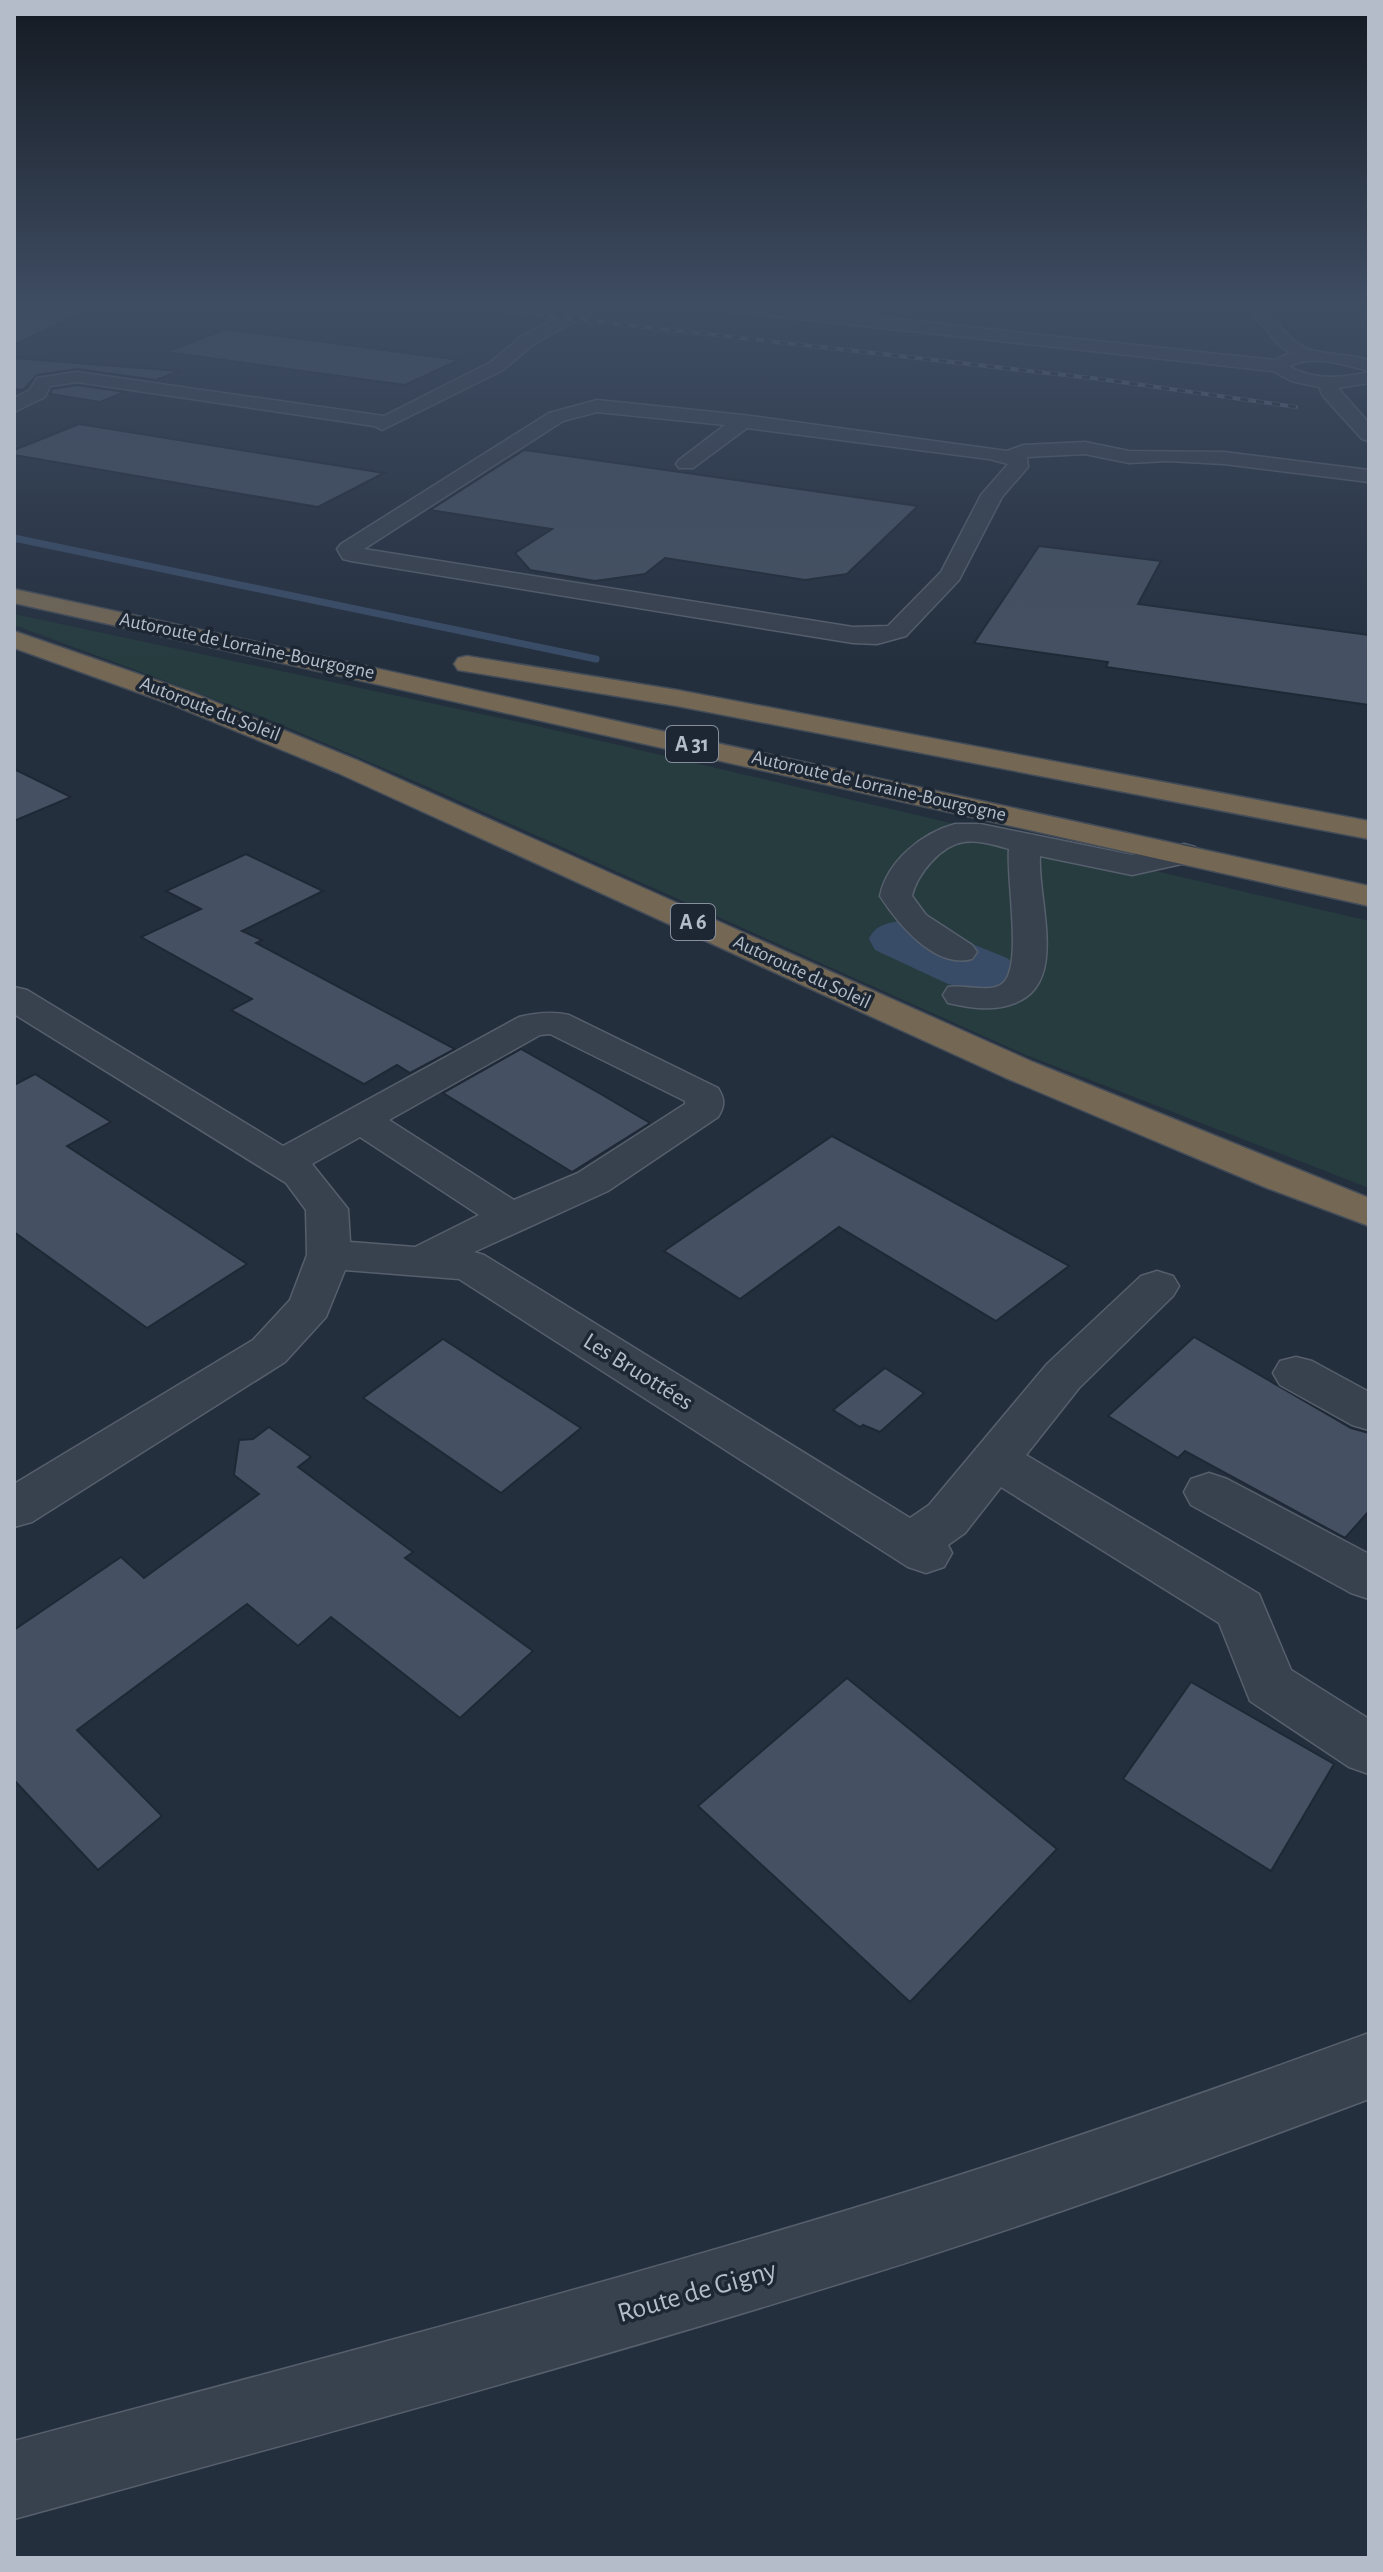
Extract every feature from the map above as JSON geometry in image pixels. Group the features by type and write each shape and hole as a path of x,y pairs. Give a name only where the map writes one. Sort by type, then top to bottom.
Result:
{"highway":[{"name":"Autoroute de Lorraine-Bourgogne","path":"14,596 1186,840"},
{"name":"Autoroute du Soleil","path":"14,639 135,680 298,743 972,1049 1369,1213"},
{"path":"437,658 510,673 677,698 1369,830"},
{"name":"Autoroute de Lorraine-Bourgogne","path":"510,673 1186,840 1369,896"}],"street":[{"path":"542,426 349,549 351,554 853,635 877,636 897,631 951,575 992,495 1018,467 1019,461 1012,457 781,426"},
{"path":"686,464 736,426"},
{"path":"1012,457 1023,451 1068,447 1129,457 1202,456 1369,476"},
{"path":"960,952 914,922 896,896 903,877 932,843 949,834 974,832 1132,865 1186,840"},
{"path":"961,995 984,1001 999,1000 1018,991 1025,982 1031,938 1025,843"},
{"path":"14,998 300,1174 327,1209 329,1255 310,1306 269,1351 14,1508"},
{"path":"283,1163 532,1025 556,1023 704,1096 704,1109 593,1182 511,1217 420,1262"},
{"path":"360,1119 511,1217"},
{"name":"Les Bruottées","path":"329,1255 469,1265 919,1548 995,1460"},
{"path":"1157,1286 1063,1376 995,1460 1240,1609 1270,1685 1369,1749"},
{"path":"1296,1373 1369,1413"},
{"path":"1209,1492 1369,1578"},
{"name":"Route de Gigny","path":"14,2480 596,2322 857,2245 1220,2124 1369,2066"}],"green space":[{"path":"14,614 533,725 1369,921 1369,1188 1026,1055 426,786 270,720 14,625"}],"water":[{"path":"900,921 923,924 1007,958 1014,964 1014,983 979,993 948,984 875,950 869,939 875,931 886,924"}],"building":[{"path":"74,426 92,426 384,473 318,507 14,455 14,450"},
{"path":"524,450 918,506 847,574 805,580 665,558 645,574 595,581 530,570 515,553 552,529 430,510"},
{"path":"1039,546 1161,561 1138,604 1369,635 1369,705 1106,667 1108,662 974,643"},
{"path":"14,769 71,797 14,821"},
{"path":"246,854 323,891 242,931 262,940 256,943 455,1049 410,1073 397,1065 364,1084 231,1010 252,999 141,937 201,909 166,891"},
{"path":"521,1049 650,1123 572,1172 443,1093"},
{"path":"35,1074 111,1122 67,1146 247,1264 147,1328 14,1232 14,1085"},
{"path":"832,1136 1069,1266 996,1321 839,1227 740,1299 664,1251"},
{"path":"1194,1337 1351,1428 1369,1433 1369,1511 1345,1538 1185,1451 1178,1458 1108,1416"},
{"path":"443,1339 581,1428 501,1493 363,1398"},
{"path":"885,1368 924,1393 880,1432 863,1425 860,1427 833,1410"},
{"path":"269,1427 311,1457 298,1467 413,1552 405,1558 533,1651 460,1718 331,1617 298,1646 247,1604 77,1730 162,1816 98,1870 14,1780 14,1630 121,1557 144,1578 259,1494 234,1475 239,1440 253,1439"},
{"path":"847,1678 1057,1849 910,2002 698,1806"},
{"path":"1191,1682 1334,1764 1271,1871 1123,1779"}],"waterway":[{"path":"14,538 596,659"}]}
